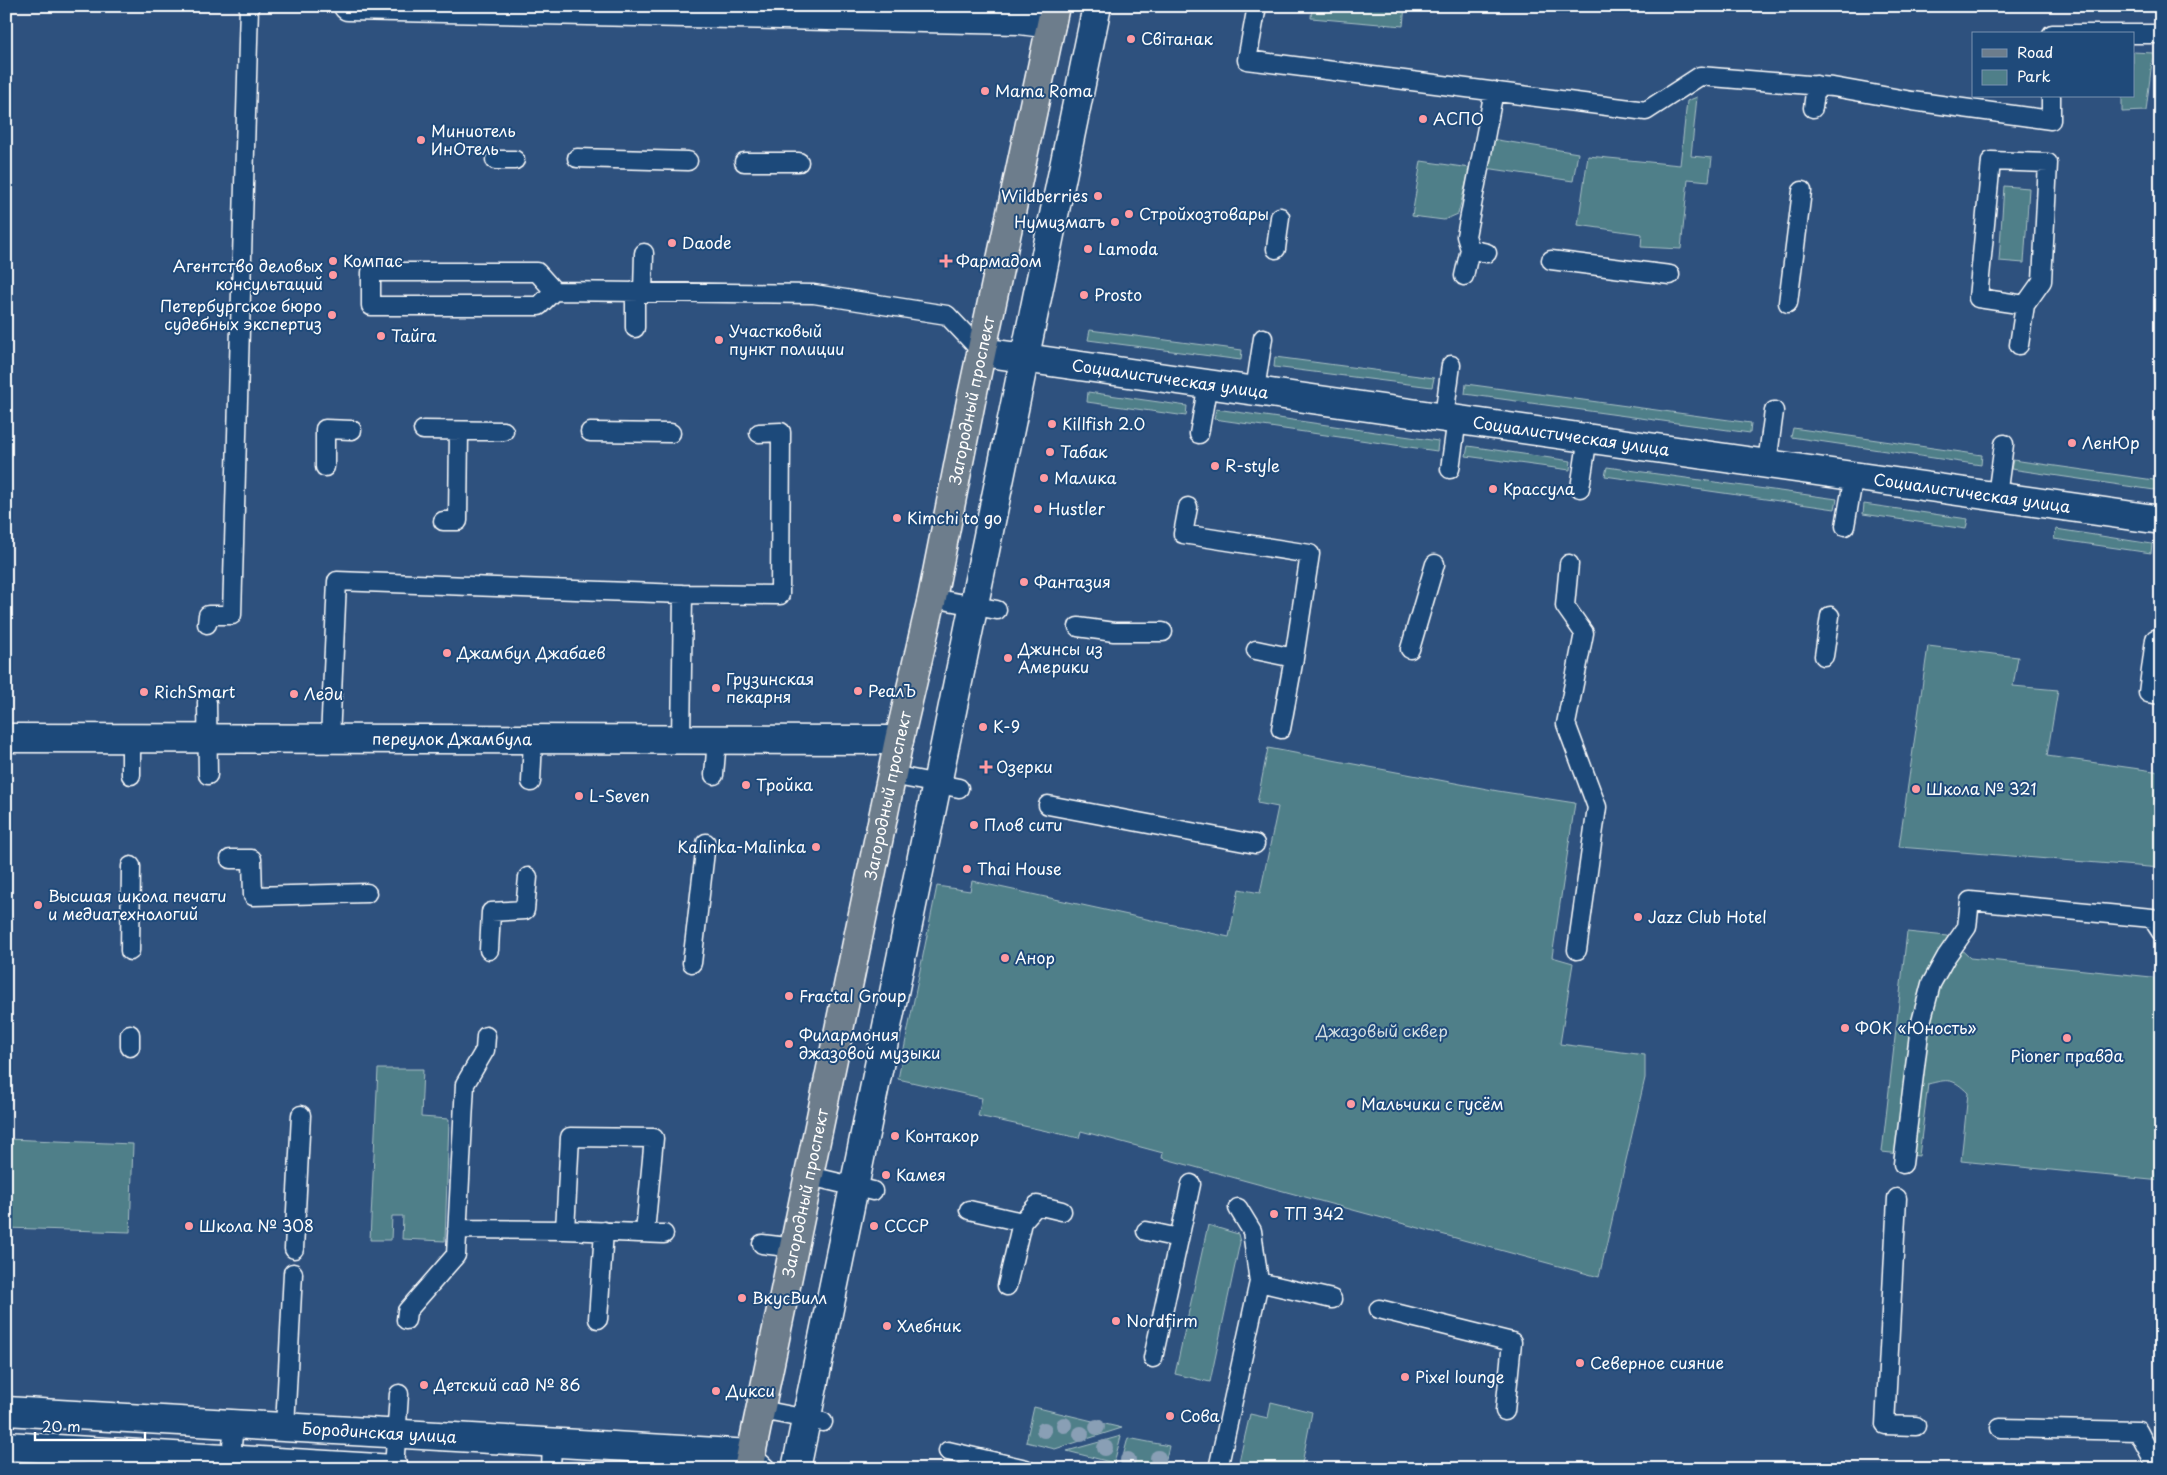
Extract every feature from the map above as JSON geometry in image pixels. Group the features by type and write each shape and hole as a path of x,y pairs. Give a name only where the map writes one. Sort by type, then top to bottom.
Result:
{"main road":[{"name":"Загородный проспект","path":"755,1464 761,1410 899,740 932,598 1053,15"}],"street":[{"path":"348,6 1020,20 1053,15"},
{"path":"796,1469 815,1421 985,608 1023,358 1097,6"},
{"name":"Социалистическая улица","path":"982,352 2161,520"},
{"name":"переулок Джамбула","path":"6,738 899,740"},
{"name":"Бородинская улица","path":"6,1411 397,1433 551,1456 755,1464"},
{"path":"6,1446 231,1464 394,1469"}],"lane":[{"path":"207,624 208,615 232,615 249,6"},
{"path":"1257,6 1247,60 1646,111 1700,76 1816,85 1912,101 2051,120 2051,98"},
{"path":"2134,34 2161,34"},
{"path":"1813,108 1816,85"},
{"path":"1464,276 1478,251 1466,236 1494,91"},
{"path":"577,158 646,164 688,161"},
{"path":"496,160 515,160"},
{"path":"2019,345 2025,304 2042,281 2048,164 1991,161 1978,298 2025,304"},
{"path":"744,162 799,162"},
{"path":"1788,303 1802,191"},
{"path":"1276,249 1280,217"},
{"path":"635,328 644,253"},
{"path":"1551,260 1670,275"},
{"path":"554,291 537,272 371,272 371,306 539,306 554,291 814,294 948,315 982,352"},
{"path":"1255,390 1263,338"},
{"path":"1450,469 1451,365"},
{"path":"1199,434 1208,383"},
{"path":"1767,463 1774,411"},
{"path":"590,432 634,426 671,433"},
{"path":"325,467 325,429 352,430"},
{"path":"422,430 504,431"},
{"path":"443,521 458,521 459,431"},
{"path":"330,739 337,581 683,594 780,595 781,432 759,433"},
{"path":"1580,488 1588,437"},
{"path":"1997,496 2004,444"},
{"path":"1845,526 1854,475"},
{"path":"1188,506 1183,534 1310,554 1282,728"},
{"path":"1410,649 1435,564"},
{"path":"1569,564 1565,606 1584,632 1566,724 1597,807 1577,950"},
{"path":"681,740 683,594"},
{"path":"932,598 985,608"},
{"path":"1824,656 1830,616"},
{"path":"1078,627 1114,632 1163,632"},
{"path":"2155,639 2148,693 2161,695"},
{"path":"1256,650 1294,658"},
{"path":"207,702 208,775"},
{"path":"131,738 131,775"},
{"path":"531,782 533,740"},
{"path":"714,775 717,740"},
{"path":"892,775 948,786"},
{"path":"1048,805 1255,844"},
{"path":"692,963 706,843"},
{"path":"230,859 252,859 253,896 367,893"},
{"path":"130,951 131,866"},
{"path":"489,950 491,912 525,910 528,877"},
{"path":"1903,1164 1920,1026 1931,984 1946,957 1967,928 1970,901 2152,918 2161,932"},
{"path":"406,1320 407,1311 456,1255 465,1084 485,1050 486,1036"},
{"path":"294,1249 301,1115"},
{"path":"565,1230 570,1137 654,1138 645,1232"},
{"path":"810,1176 864,1188"},
{"path":"1153,1358 1191,1184"},
{"path":"1898,1198 1885,1425 1916,1426"},
{"path":"1007,1286 1022,1222 1037,1205 1062,1211"},
{"path":"1218,1469 1259,1282 1252,1231 1238,1208"},
{"path":"969,1210 1022,1222"},
{"path":"457,1229 565,1230 664,1234"},
{"path":"598,1319 604,1231"},
{"path":"1146,1231 1179,1238"},
{"path":"762,1244 795,1248"},
{"path":"285,1427 292,1273"},
{"path":"1259,1282 1332,1299"},
{"path":"1379,1309 1512,1342 1505,1411"},
{"path":"394,1469 399,1394"},
{"path":"761,1410 815,1421"},
{"path":"231,1464 234,1424"},
{"path":"2000,1428 2138,1431 2158,1469"},
{"path":"948,1451 1026,1469"}],"green space":[{"path":"1312,6 1405,6 1403,26 1311,18"},
{"path":"2134,52 2153,53 2146,111 2122,112 2122,98 2134,98"},
{"path":"1697,97 1691,156 1712,158 1709,181 1688,179 1681,249 1641,247 1642,234 1578,225 1588,156 1680,165 1687,101"},
{"path":"1491,139 1578,153 1573,181 1486,168"},
{"path":"1421,161 1470,168 1458,214 1444,220 1412,216"},
{"path":"2004,186 2029,188 2024,263 1999,261"},
{"path":"1090,330 1242,350 1241,360 1088,340"},
{"path":"1275,357 1434,378 1432,387 1274,367"},
{"path":"1466,384 1751,423 1750,433 1465,394"},
{"path":"1088,392 1187,406 1186,416 1087,402"},
{"path":"1216,409 1438,441 1437,451 1214,419"},
{"path":"1793,428 1982,455 1981,465 1791,437"},
{"path":"1468,446 1571,461 1570,470 1466,456"},
{"path":"2013,460 2161,481 2161,491 2011,469"},
{"path":"1607,467 1837,499 1835,509 1605,476"},
{"path":"1864,504 1968,519 1966,529 1863,514"},
{"path":"2056,529 2152,544 2151,553 2054,539"},
{"path":"1928,646 2018,657 2013,686 2058,690 2047,756 2161,772 2161,868 1899,847"},
{"name":"Джазовый сквер","path":"1268,748 1498,791 1575,803 1552,957 1573,963 1560,1044 1645,1055 1645,1078 1599,1277 1162,1158 1163,1153 1081,1131 1079,1138 978,1116 982,1098 898,1079 937,886 970,891 972,881 1229,937 1239,889 1260,893 1278,807 1257,803"},
{"name":"Pioner правда","path":"1907,932 1947,936 1970,958 2161,978 2161,1181 1961,1161 1968,1093 1950,1081 1928,1084 1919,1156 1882,1152"},
{"path":"378,1069 423,1069 421,1117 449,1119 445,1241 402,1239 403,1216 392,1216 391,1240 370,1240"},
{"path":"6,1139 133,1144 130,1232 6,1228"},
{"path":"1208,1225 1238,1234 1240,1242 1210,1382 1175,1374"},
{"path":"1271,1402 1312,1412 1301,1469 1251,1469 1238,1466 1250,1414 1268,1418"},
{"path":"1034,1407 1122,1428 1055,1449 1026,1442"},
{"path":"1121,1436 1114,1463 1067,1451"},
{"path":"1128,1438 1169,1446 1164,1467 1139,1469 1121,1464"}],"place":[{"name":"Свiтанак","path":"1131,39"},
{"name":"Mama Roma","path":"985,91"},
{"name":"АСПО","path":"1423,119"},
{"name":"Миниотель ИнОтель","path":"421,140"},
{"name":"Wildberries","path":"1098,196"},
{"name":"Стройхозтовары","path":"1129,214"},
{"name":"Нумизматъ","path":"1115,222"},
{"name":"Daode","path":"672,243"},
{"name":"Lamoda","path":"1088,249"},
{"name":"Компас","path":"333,261"},
{"name":"Фармадом","path":"946,261"},
{"name":"Агентство деловых консультаций","path":"333,275"},
{"name":"Prosto","path":"1084,295"},
{"name":"Петербургское бюро судебных экспертиз","path":"332,315"},
{"name":"Тайга","path":"381,336"},
{"name":"Участковый пункт полиции","path":"719,340"},
{"name":"Killfish 2.0","path":"1052,424"},
{"name":"ЛенЮр","path":"2072,443"},
{"name":"Табак","path":"1050,452"},
{"name":"R-style","path":"1215,466"},
{"name":"Малика","path":"1044,478"},
{"name":"Крассула","path":"1493,489"},
{"name":"Hustler","path":"1038,509"},
{"name":"Kimchi to go","path":"897,518"},
{"name":"Фантазия","path":"1024,582"},
{"name":"Джамбул Джабаев","path":"447,653"},
{"name":"Джинсы из Америки","path":"1008,658"},
{"name":"Грузинская пекарня","path":"716,688"},
{"name":"РеалЪ","path":"858,691"},
{"name":"RichSmart","path":"144,692"},
{"name":"Леди","path":"294,694"},
{"name":"K-9","path":"983,727"},
{"name":"Озерки","path":"986,767"},
{"name":"Тройка","path":"746,785"},
{"name":"Школа № 321","path":"1916,789"},
{"name":"L-Seven","path":"579,796"},
{"name":"Плов сити","path":"974,825"},
{"name":"Kalinka-Malinka","path":"816,847"},
{"name":"Thai House","path":"967,869"},
{"name":"Высшая школа печати и медиатехнологий","path":"38,905"},
{"name":"Jazz Club Hotel","path":"1638,917"},
{"name":"Анор","path":"1005,958"},
{"name":"Fractal Group","path":"789,996"},
{"name":"ФОК «Юность»","path":"1845,1028"},
{"name":"Pioner правда","path":"2067,1038"},
{"name":"Филармония джазовой музыки","path":"789,1044"},
{"name":"Мальчики с гусём","path":"1351,1104"},
{"name":"Контакор","path":"895,1136"},
{"name":"Камея","path":"886,1175"},
{"name":"ТП 342","path":"1274,1214"},
{"name":"Школа № 308","path":"189,1226"},
{"name":"СССР","path":"874,1226"},
{"name":"ВкусВилл","path":"742,1298"},
{"name":"Nordfirm","path":"1116,1321"},
{"name":"Хлебник","path":"887,1326"},
{"name":"Северное сияние","path":"1580,1363"},
{"name":"Pixel lounge","path":"1405,1377"},
{"name":"Детский сад № 86","path":"424,1385"},
{"name":"Дикси","path":"716,1391"},
{"name":"Сова","path":"1170,1416"}]}
